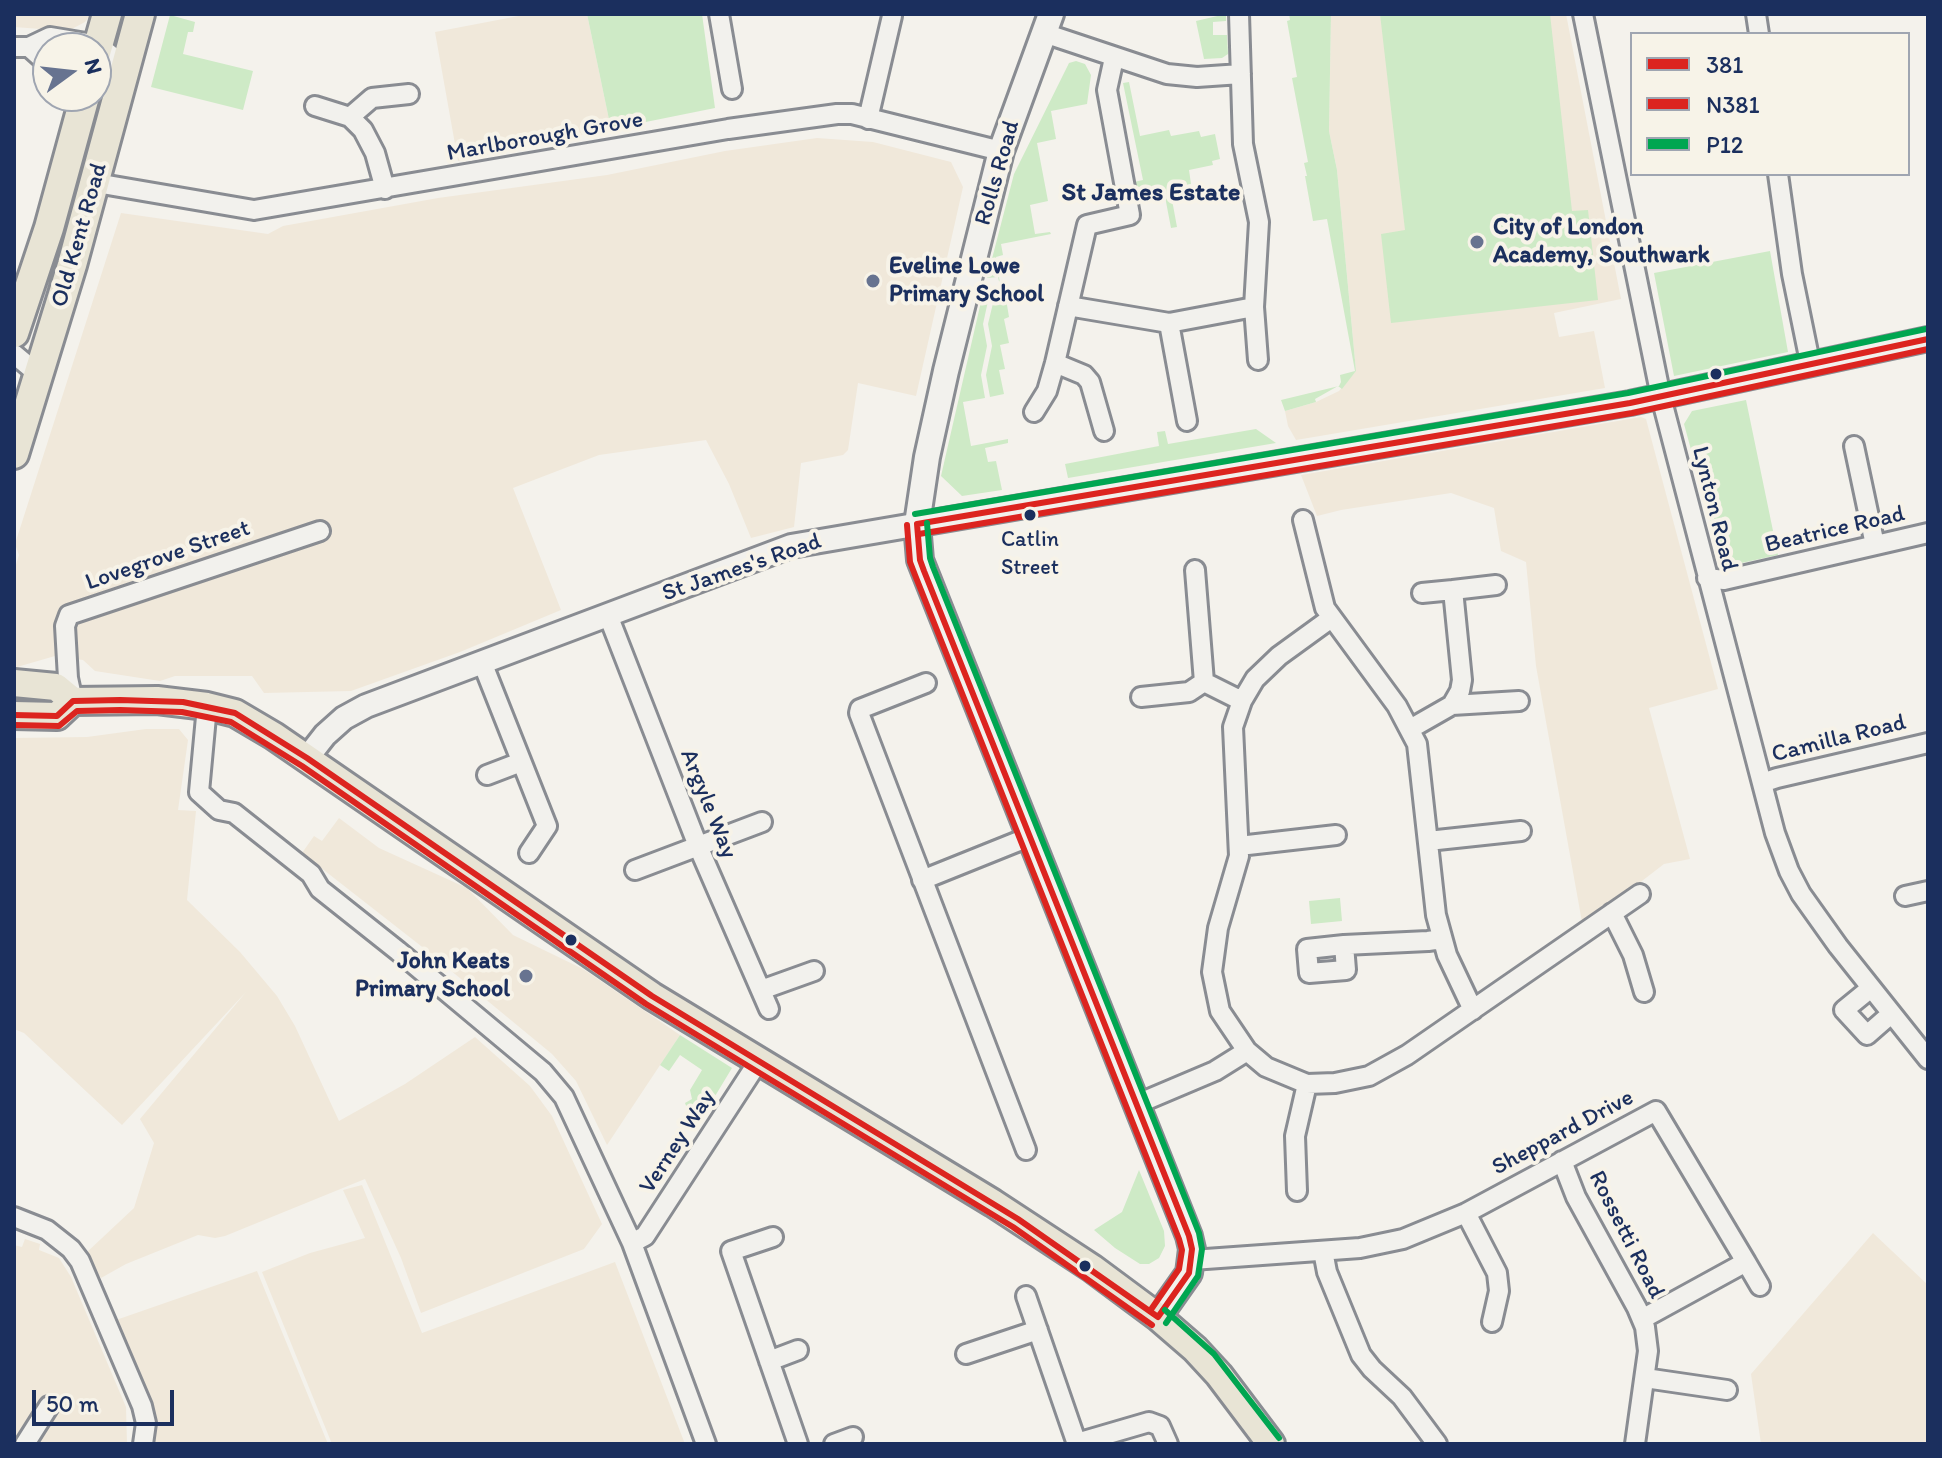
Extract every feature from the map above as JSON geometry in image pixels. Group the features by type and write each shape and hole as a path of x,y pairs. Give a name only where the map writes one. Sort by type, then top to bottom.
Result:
{"highway":[{"name":"Old Kent Road","path":"14,454 26,375 96,183 140,14"},
{"name":"Old Kent Road","path":"14,333 49,228 81,112"}],"main road":[{"name":"Rolls Road","path":"917,524 933,429 1001,151 1047,23"},
{"path":"917,524 920,560 1185,1223 1192,1260 1185,1282 1158,1317"},
{"path":"14,683 56,687 73,701 157,700 235,713 307,758 652,996 1018,1219 1092,1268 1158,1317 1207,1361 1271,1444"},
{"path":"14,715 57,716 73,701"}],"street":[{"path":"719,14 732,89"},
{"path":"1239,14 1243,144 1259,222 1254,307 1258,360"},
{"name":"Lynton Road","path":"1583,14 1661,397 1775,833 1795,883 1871,988 1928,1059"},
{"path":"868,119 892,16"},
{"path":"1047,23 1114,58 1176,75 1241,74"},
{"path":"1034,412 1047,391 1055,363 1087,225 1130,215 1107,90 1114,58"},
{"path":"112,62 126,67"},
{"path":"112,62 126,67"},
{"path":"350,117 372,98 409,94"},
{"path":"315,106 350,117 363,130 375,153 385,189"},
{"name":"Marlborough Grove","path":"96,183 254,210 812,116 845,114 1001,151"},
{"path":"1778,176 1792,274 1810,362"},
{"path":"1068,306 1169,323 1254,307"},
{"path":"1169,323 1187,421"},
{"name":"St James's Road","path":"307,758 325,735 355,712 791,546 1661,397 1810,362 1928,339"},
{"path":"14,354 26,375"},
{"path":"1055,363 1084,375 1090,382 1104,431"},
{"path":"1854,446 1875,545"},
{"path":"1303,520 1322,601 1330,619 1397,706 1419,753 1433,898 1442,939 1473,1010"},
{"name":"Lovegrove Street","path":"73,701 68,678 65,626 69,615 320,531"},
{"name":"Beatrice Road","path":"1707,578 1724,580 1928,533"},
{"path":"1195,570 1204,682"},
{"path":"1422,593 1496,585"},
{"path":"1452,705 1462,680 1453,590"},
{"name":"Argyle Way","path":"608,615 698,846 769,1009"},
{"path":"1330,619 1271,663 1255,679 1242,701 1232,736 1239,846 1235,875 1212,956 1212,983 1227,1025 1247,1051 1266,1067 1307,1084 1349,1082 1369,1076 1407,1055 1640,894"},
{"path":"482,662 547,826 529,853"},
{"path":"1204,682 1242,701"},
{"path":"1141,697 1189,692 1204,682"},
{"path":"926,683 860,709 861,717 1026,1150"},
{"path":"1410,729 1452,705 1519,701"},
{"path":"207,706 199,792 219,810 234,813 311,874 320,889 484,1022 551,1081 570,1109 632,1243 706,1444"},
{"name":"Camilla Road","path":"1762,783 1928,743"},
{"path":"487,775 521,762"},
{"path":"635,870 762,822"},
{"path":"1428,841 1521,831"},
{"path":"1239,846 1336,835"},
{"path":"922,880 1029,837"},
{"path":"1905,896 1928,891"},
{"path":"1612,913 1633,955 1644,992"},
{"path":"1344,945 1442,939"},
{"path":"761,990 814,971"},
{"path":"1871,988 1844,1010 1867,1035 1891,1014"},
{"path":"1137,1104 1215,1071 1247,1051"},
{"name":"Verney Way","path":"632,1243 645,1236 758,1062"},
{"path":"1297,1191 1295,1136 1307,1084"},
{"name":"Sheppard Drive","path":"1192,1260 1323,1251 1390,1242 1466,1213 1656,1111 1760,1286"},
{"name":"Rossetti Road","path":"1562,1161 1576,1197 1642,1319 1648,1351 1635,1444"},
{"path":"1466,1213 1497,1273 1499,1291 1492,1322"},
{"path":"14,1217 47,1230 71,1249 80,1261 142,1406 146,1423 143,1444"},
{"path":"773,1237 731,1251 798,1444"},
{"path":"1323,1251 1327,1272 1361,1355 1402,1397 1437,1444"},
{"path":"1642,1319 1746,1262"},
{"path":"1026,1296 1077,1444 1149,1422 1160,1426 1168,1444"},
{"path":"966,1354 1038,1330"},
{"path":"769,1361 798,1350"},
{"path":"1645,1378 1727,1390"},
{"path":"25,1444 49,1406"},
{"path":"834,1444 853,1437"}],"shaded area":[{"path":"14,14 91,14 85,22 68,31 14,27"},
{"path":"529,14 587,14 611,129 458,161 435,32"},
{"name":"City of London Academy, Southwark","path":"1331,14 1566,14 1621,299 1554,313 1559,337 1594,331 1605,388 1296,440 1288,426 1285,411 1339,391 1356,371 1337,170 1329,131"},
{"path":"817,138 873,142 951,162 963,187 916,396 858,383 848,450 843,455 801,463 794,527 751,538 729,484 706,440 599,455 513,488 561,610 460,652 351,691 264,693 252,676 175,676 160,681 95,671 83,660 55,656 17,667 14,665 14,571 19,555 15,544 121,213 268,234 283,226 438,198 607,175 725,151"},
{"path":"1641,417 1646,419 1718,689 1649,708 1690,859 1664,864 1582,922 1536,666 1526,562 1501,551 1494,508 1451,493 1317,516 1301,475"},
{"path":"146,729 179,729 188,740 178,810 196,811 187,900 240,952 277,996 295,1026 339,1121 405,1084 475,1037 530,1086 552,1116 602,1224 584,1249 421,1313 401,1258 365,1179 225,1236 198,1235 126,1264 101,1278 86,1253 134,1208 154,1143 140,1119 246,992 122,1125 24,1033 14,1029 14,738 87,737"},
{"name":"John Keats Primary School","path":"339,818 379,848 467,888 513,935 583,969 680,1035 607,1145 576,1081 552,1054 302,853 314,836 322,841"},
{"path":"362,1185 422,1333 615,1262 685,1444 332,1444 262,1272 310,1253 365,1238 343,1190"},
{"path":"1873,1233 1928,1285 1928,1444 1761,1444 1751,1374"},
{"path":"25,1239 40,1244 39,1250 59,1258 71,1277 126,1407 127,1444 14,1444 14,1245 22,1247"},
{"path":"257,1271 328,1444 156,1444 116,1320"}],"green space":[{"path":"587,14 702,14 715,108 611,129"},
{"path":"1226,14 1226,21 1213,22 1213,35 1227,35 1228,54 1222,58 1204,59 1196,21"},
{"path":"1289,14 1331,14 1329,131 1337,170 1356,371 1342,389 1338,386 1340,375 1355,371 1327,219 1313,221 1305,176 1304,163 1308,162 1292,78 1297,77 1287,21 1290,20"},
{"path":"1380,14 1550,14 1572,211 1588,210 1598,300 1391,323 1381,234 1405,230"},
{"path":"170,15 195,22 193,32 188,32 183,54 253,71 243,110 151,87"},
{"path":"1076,61 1085,64 1091,75 1087,104 1051,111 1056,139 1037,143 1048,201 1030,205 1035,234 1051,234 1001,244 1003,255 996,257 1001,290 998,277 987,278 1014,174 1069,63"},
{"path":"1129,82 1140,136 1169,130 1171,136 1199,131 1201,137 1215,134 1220,159 1212,161 1213,165 1189,170 1191,184 1170,189 1177,227 1171,228 1163,186 1137,190 1139,201 1135,201 1129,183 1143,180 1123,83"},
{"path":"1770,251 1788,352 1674,376 1654,273"},
{"path":"990,292 983,324 987,346 981,375 985,398 963,402 971,446 1008,439 1008,443 985,448 988,462 996,461 1002,490 962,496 941,476 983,293"},
{"path":"1005,293 1009,317 1004,319 1009,343 1000,345 1005,369 999,370 1004,394 990,397 986,375 992,346 988,324 995,295"},
{"path":"1337,386 1315,399 1316,402 1285,411 1281,400"},
{"path":"1746,400 1778,555 1723,567 1684,424 1692,411"},
{"path":"1256,429 1276,443 1068,478 1065,464 1159,446 1157,432 1165,431 1168,444"},
{"path":"1340,898 1342,921 1311,924 1309,901"},
{"path":"680,1035 732,1068 697,1126 692,1122 685,1103 692,1099 690,1090 702,1070 680,1055 669,1071 660,1065"},
{"path":"1139,1170 1164,1231 1165,1246 1159,1258 1149,1264 1140,1264 1094,1230 1122,1212"}],"transit line":[{"name":"P12","path":"915,514 1628,393 1926,329"},
{"name":"381","path":"917,524 1630,403 1928,339"},
{"name":"N381","path":"919,534 1632,413 1928,349"},
{"name":"P12","path":"927,523 933,567 1199,1233 1202,1249 1198,1276 1166,1323"},
{"name":"381","path":"917,524 924,571 1189,1236 1192,1249 1189,1273 1158,1317"},
{"name":"N381","path":"907,525 910,562 1179,1239 1182,1250 1179,1269 1150,1311"},
{"name":"381","path":"14,715 57,716 73,701 120,700 183,702 235,713 307,758 652,996 1018,1219 1158,1317"},
{"name":"N381","path":"14,725 59,726 77,711 120,710 182,712 231,722 302,766 646,1004 1013,1227 1152,1325"},
{"name":"P12","path":"1165,1310 1214,1354 1279,1438"}],"place":[{"name":"City of London Academy, Southwark","path":"1477,242"},
{"name":"Eveline Lowe Primary School","path":"873,281"},
{"name":"Catlin Street","path":"1030,515"},
{"name":"John Keats Primary School","path":"526,976"}],"district":[{"name":"St James Estate","path":"1151,193"}]}
